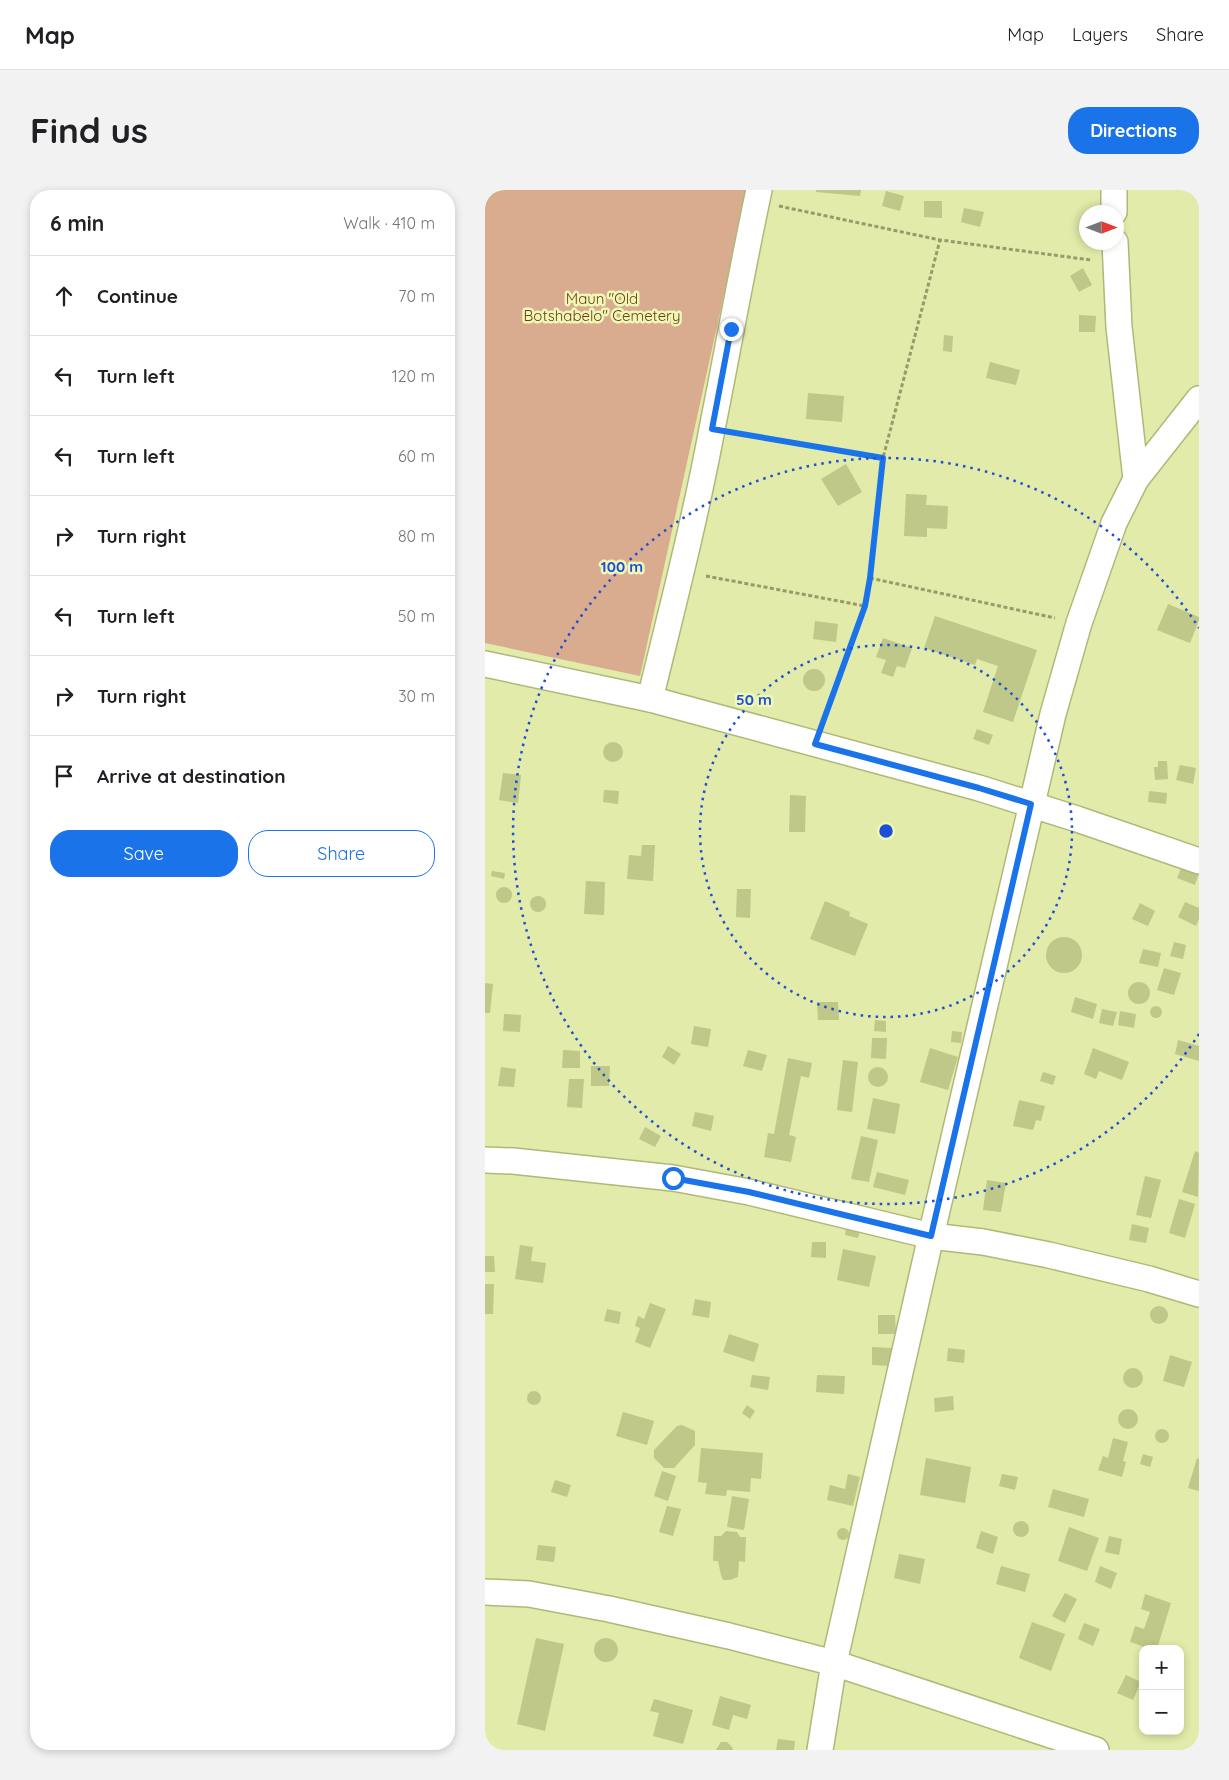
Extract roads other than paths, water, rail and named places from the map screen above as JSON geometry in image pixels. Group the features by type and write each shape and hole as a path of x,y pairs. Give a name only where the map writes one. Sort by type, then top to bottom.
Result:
{"street":[{"path":"1113,190 1114,205"},
{"path":"650,699 682,571 758,196"},
{"path":"1116,253 1119,327 1136,479"},
{"path":"820,1750 834,1664 931,1236 1053,714 1079,623 1114,523 1136,479 1199,399"},
{"path":"485,664 650,699 979,788 1199,860"},
{"path":"485,1160 513,1161 673,1178 783,1200 931,1236 983,1242 1049,1255 1149,1279 1199,1294"},
{"path":"485,1592 529,1594 609,1609 729,1636 834,1664 1097,1750"}],"park label":[{"name":"Maun \"Old Botshabelo\" Cemetery","path":"602,306"}]}
